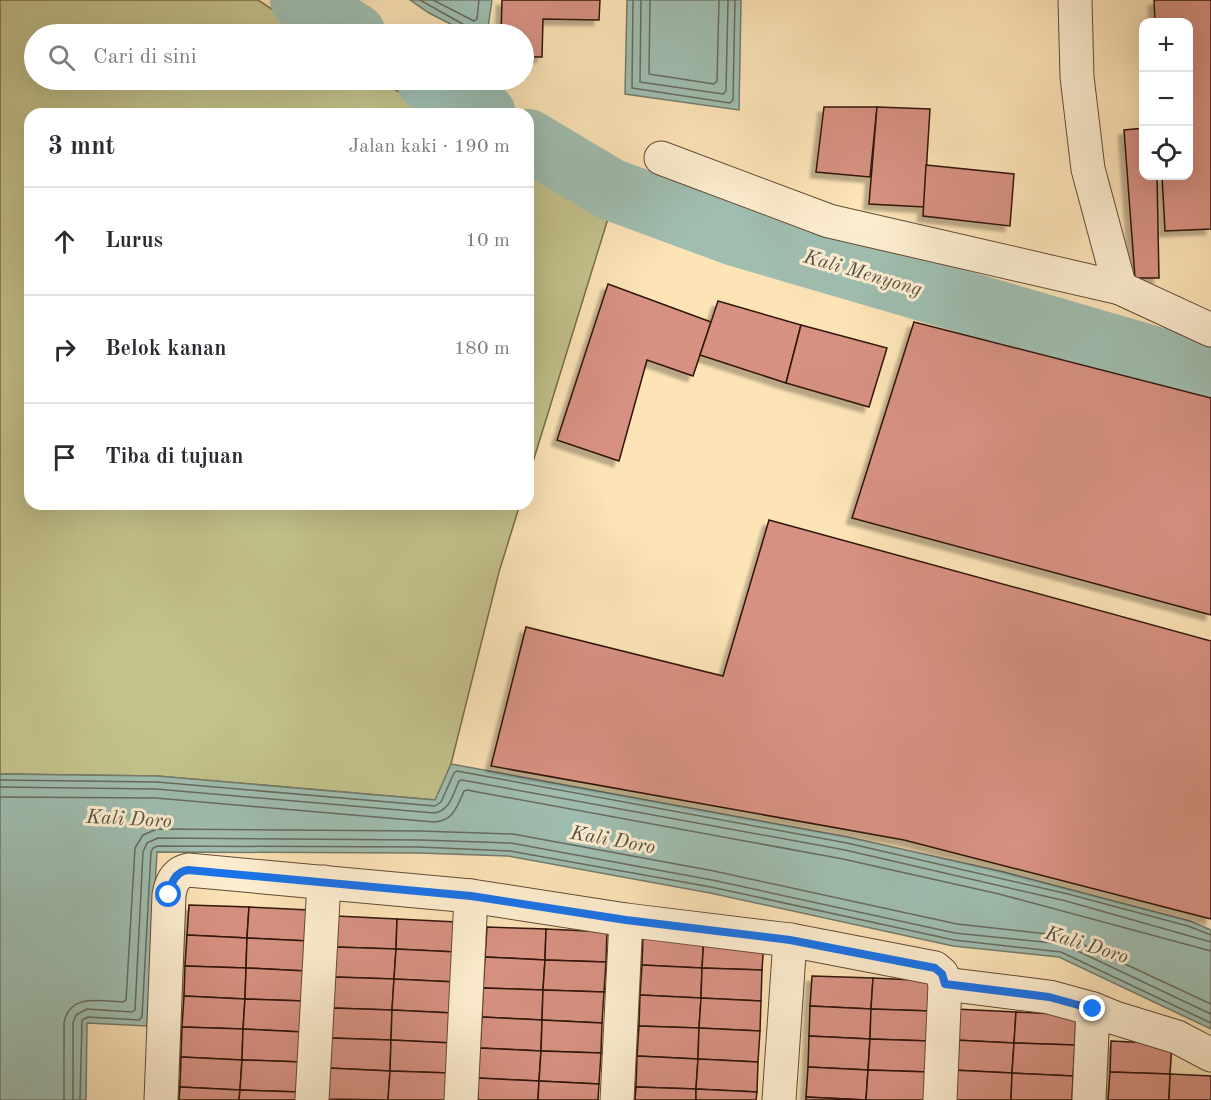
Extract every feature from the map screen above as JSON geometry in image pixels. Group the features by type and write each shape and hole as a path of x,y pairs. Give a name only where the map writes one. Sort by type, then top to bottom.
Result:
{"street":[{"path":"1075,0 1077,77 1088,169 1120,288"},
{"path":"661,158 829,221 1120,288 1211,330"},
{"path":"161,1100 169,895 171,884 177,875 185,870 471,896 626,920 790,940 935,968 942,974 945,984 940,1100"},
{"path":"312,1100 324,882"},
{"path":"461,1100 471,896"},
{"path":"617,1100 626,920"},
{"path":"779,1100 790,940"},
{"path":"945,984 1049,997 1177,1037 1211,1055"},
{"path":"1089,1100 1093,1009"}],"shaded area":[{"path":"0,0 258,0 295,24 24,24 24,90 396,90 427,108 24,108 24,510 518,510 499,572 451,764 436,800 157,776 0,774"},
{"path":"534,168 610,212 534,459"}],"water":[{"path":"410,0 492,0 488,24 450,24"},
{"path":"627,0 741,0 739,110 625,94"},
{"name":"Kali Doro","path":"451,764 848,837 1004,872 1190,921 1211,930 1211,1029 1059,957 953,946 710,893 508,856 419,853 157,852 147,1026 87,1023 86,1100 0,1100 0,774 157,776 435,800"}],"building":[{"path":"502,0 600,0 599,20 543,19 542,57 534,57 534,24 501,24"},
{"path":"1154,0 1211,0 1211,229 1165,231 1162,180 1193,180 1193,18 1155,18"},
{"path":"824,107 877,107 870,177 816,172"},
{"path":"877,107 930,109 924,207 869,204"},
{"path":"1139,128 1139,180 1157,180 1159,278 1135,278 1124,130"},
{"path":"926,165 1014,174 1010,226 923,216"},
{"path":"608,284 711,322 693,376 647,360 619,461 557,440"},
{"path":"718,301 801,325 786,383 700,355"},
{"path":"914,322 1211,398 1211,615 852,518"},
{"path":"801,325 887,348 869,407 786,383"},
{"path":"769,520 1211,641 1211,919 904,840 491,766 526,627 723,676"},
{"path":"189,905 249,907 247,938 187,935"},
{"path":"249,907 309,910 308,941 247,938"},
{"path":"336,916 397,919 396,949 335,947"},
{"path":"397,919 457,922 456,952 396,949"},
{"path":"487,927 546,929 545,960 485,957"},
{"path":"546,929 607,932 606,962 545,960"},
{"path":"187,935 247,938 246,968 185,966"},
{"path":"643,935 704,937 702,968 642,965"},
{"path":"704,937 764,940 762,970 702,968"},
{"path":"247,938 308,941 306,971 246,968"},
{"path":"335,947 396,949 394,979 334,977"},
{"path":"396,949 456,952 455,982 394,979"},
{"path":"485,957 545,960 543,990 483,988"},
{"path":"545,960 606,962 604,992 543,990"},
{"path":"642,965 702,968 701,998 640,995"},
{"path":"185,966 246,968 245,999 184,996"},
{"path":"246,968 306,971 305,1001 245,999"},
{"path":"702,968 762,970 761,1001 701,998"},
{"path":"812,976 873,978 871,1009 810,1006"},
{"path":"334,977 394,979 392,1010 332,1008"},
{"path":"873,978 933,981 931,1011 871,1009"},
{"path":"394,979 455,982 453,1013 392,1010"},
{"path":"483,988 543,990 542,1020 482,1017"},
{"path":"543,990 604,992 602,1023 542,1020"},
{"path":"640,995 701,998 699,1028 639,1026"},
{"path":"184,996 245,999 243,1029 182,1027"},
{"path":"701,998 761,1001 760,1031 699,1028"},
{"path":"245,999 305,1001 303,1032 243,1029"},
{"path":"810,1006 871,1009 870,1039 809,1036"},
{"path":"332,1008 392,1010 391,1040 331,1038"},
{"path":"871,1009 931,1011 930,1041 870,1039"},
{"path":"955,1009 1016,1012 1014,1043 954,1040"},
{"path":"392,1010 453,1013 452,1043 391,1040"},
{"path":"1016,1012 1076,1015 1075,1045 1014,1043"},
{"path":"482,1017 542,1020 541,1051 480,1048"},
{"path":"542,1020 602,1023 601,1053 541,1051"},
{"path":"639,1026 699,1028 698,1059 637,1056"},
{"path":"182,1027 243,1029 242,1060 181,1057"},
{"path":"699,1028 760,1031 758,1062 698,1059"},
{"path":"243,1029 303,1032 302,1062 242,1060"},
{"path":"809,1036 870,1039 868,1070 808,1067"},
{"path":"331,1038 391,1040 390,1071 329,1068"},
{"path":"870,1039 930,1041 929,1072 868,1070"},
{"path":"391,1040 452,1043 450,1073 390,1071"},
{"path":"954,1040 1014,1043 1012,1073 952,1070"},
{"path":"1111,1041 1172,1044 1170,1074 1110,1072"},
{"path":"1014,1043 1075,1045 1073,1076 1012,1073"},
{"path":"480,1048 541,1051 539,1081 478,1078"},
{"path":"541,1051 601,1053 599,1084 539,1081"},
{"path":"637,1056 698,1059 696,1089 636,1087"},
{"path":"181,1057 242,1060 240,1090 180,1087"},
{"path":"698,1059 758,1062 757,1092 696,1089"},
{"path":"242,1060 302,1062 300,1092 240,1090"},
{"path":"808,1067 868,1070 866,1100 806,1097"},
{"path":"329,1068 390,1071 388,1100 327,1099"},
{"path":"868,1070 929,1072 927,1100 866,1100"},
{"path":"952,1070 1012,1073 1011,1100 951,1100"},
{"path":"390,1071 450,1073 449,1100 388,1100"},
{"path":"1110,1072 1170,1074 1169,1100 1108,1100"},
{"path":"1012,1073 1073,1076 1072,1100 1011,1100"},
{"path":"1170,1074 1211,1076 1211,1100 1169,1100"},
{"path":"478,1078 539,1081 538,1100 478,1100"},
{"path":"539,1081 599,1084 598,1100 538,1100"},
{"path":"180,1087 240,1090 239,1100 179,1100"},
{"path":"636,1087 696,1089 696,1100 635,1100"},
{"path":"696,1089 757,1092 756,1100 696,1100"},
{"path":"240,1090 300,1092 300,1100 239,1100"},
{"path":"806,1097 866,1100 806,1100"}],"waterway":[{"name":"Kali Menyong","path":"301,0 339,24"},
{"name":"Kali Menyong","path":"444,90 475,108"},
{"name":"Kali Menyong","path":"534,144 610,189 735,235 1211,374"}],"route":[{"path":"169,895 171,884 177,875 188,870 471,896 626,920 790,940 935,968 942,974 945,984 1049,997 1093,1009"}]}
